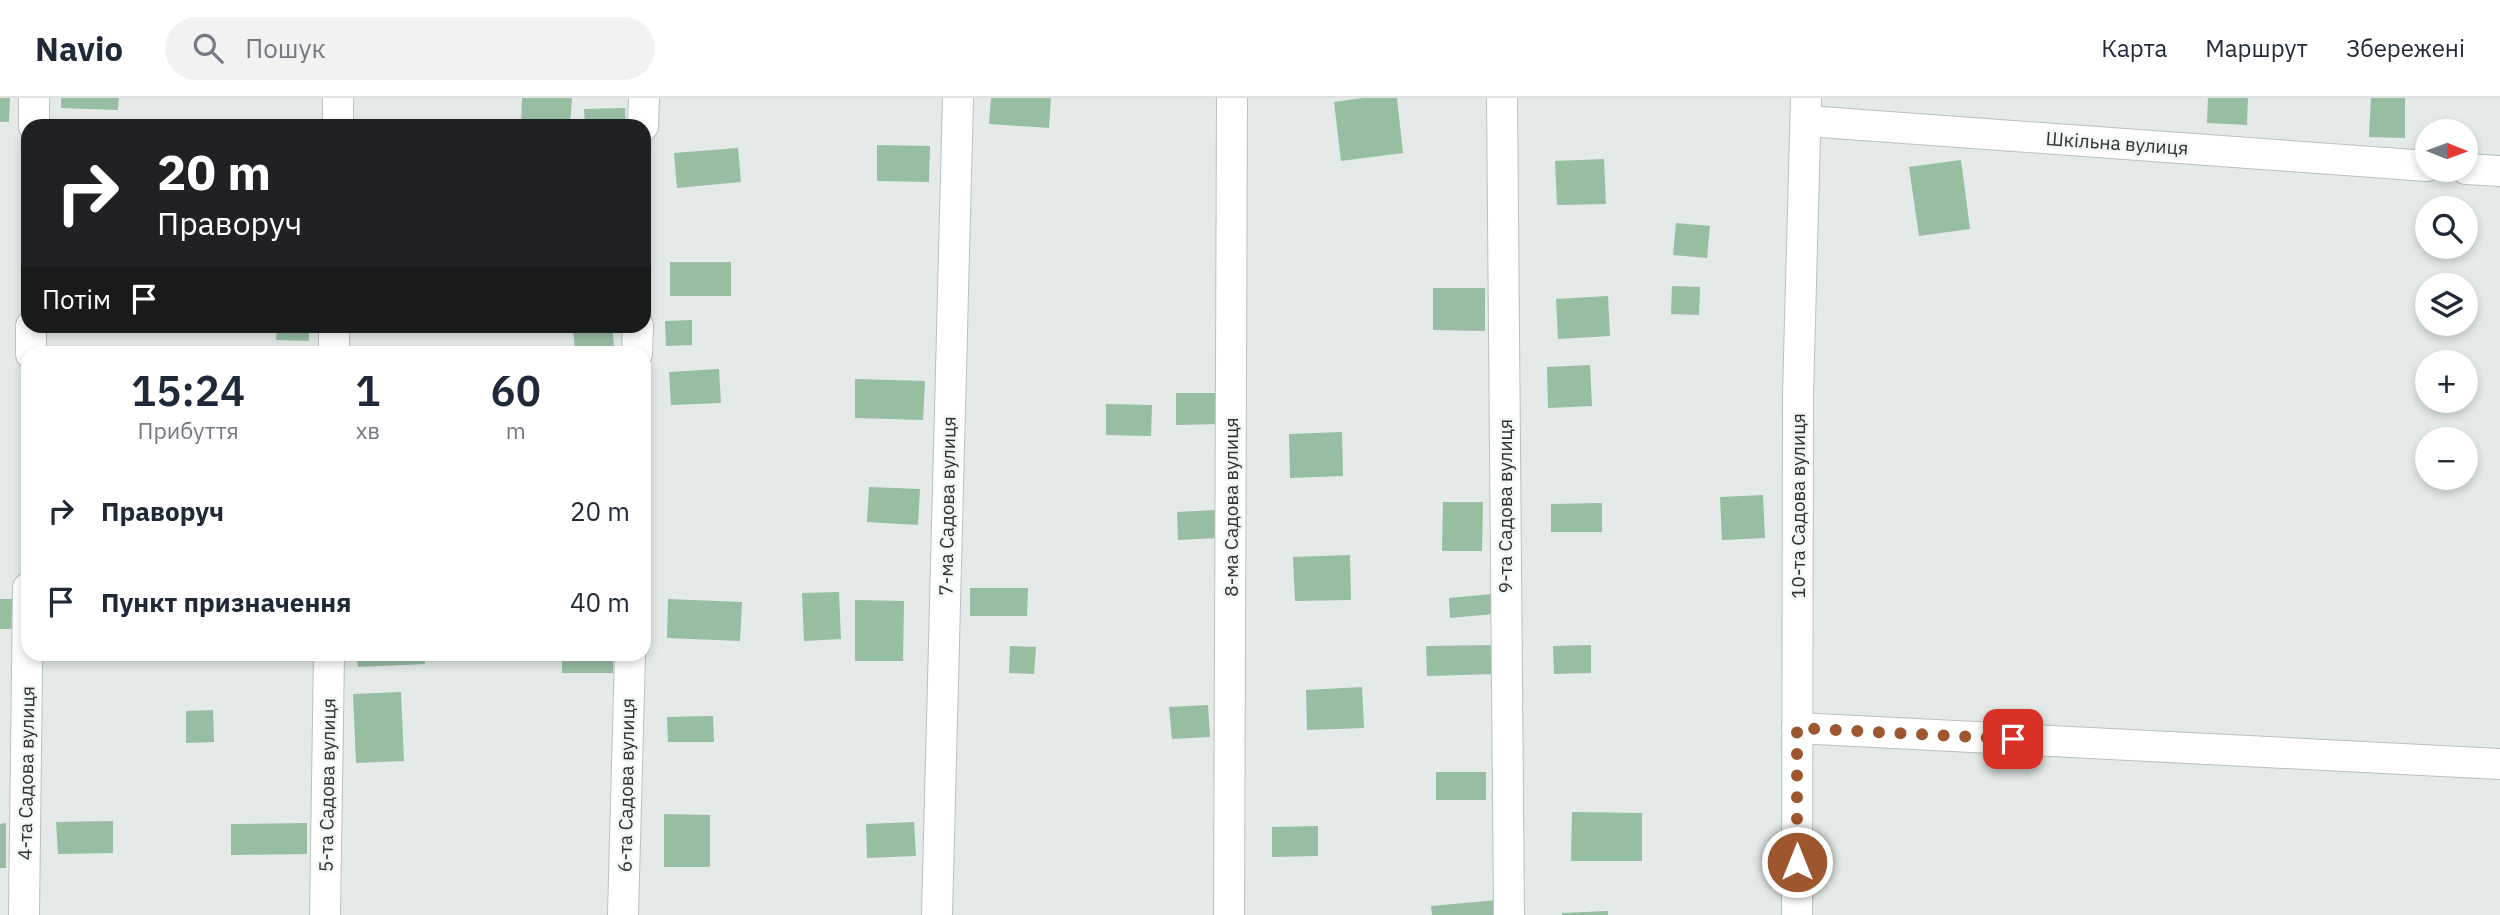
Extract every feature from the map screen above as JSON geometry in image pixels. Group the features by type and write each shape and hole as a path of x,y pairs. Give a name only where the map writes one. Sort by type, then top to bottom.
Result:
{"street":[{"path":"34,98 34,119"},
{"path":"338,98 338,119"},
{"path":"643,119 644,98"},
{"name":"7-ма Садова вулиця","path":"937,915 957,98"},
{"name":"8-ма Садова вулиця","path":"1229,915 1232,98"},
{"name":"9-та Садова вулиця","path":"1502,98 1509,915"},
{"name":"Шкільна вулиця","path":"1806,109 2415,165"},
{"name":"10-та Садова вулиця","path":"1797,915 1798,395 1806,109"},
{"path":"2478,170 2500,171"},
{"name":"4-та Садова вулиця","path":"24,915 27,661"},
{"name":"5-та Садова вулиця","path":"325,915 329,661"},
{"name":"6-та Садова вулиця","path":"623,915 630,661"},
{"path":"1797,728 2500,764"}],"building":[{"path":"0,98 10,98 9,122 0,122"},
{"path":"61,98 119,98 118,110 61,108"},
{"path":"522,98 572,98 570,119 521,119"},
{"path":"991,98 1051,98 1049,128 989,124"},
{"path":"1363,98 1397,98 1403,153 1341,161 1334,102"},
{"path":"2208,98 2248,98 2247,125 2207,123"},
{"path":"2371,98 2405,98 2405,138 2369,137"},
{"path":"625,108 626,119 585,119 584,109"},
{"path":"877,145 930,146 929,182 877,181"},
{"path":"738,148 741,182 677,188 674,153"},
{"path":"1604,159 1606,204 1557,205 1555,161"},
{"path":"1961,160 1970,229 1919,236 1909,167"},
{"path":"1676,223 1710,226 1707,258 1673,255"},
{"path":"670,262 731,262 731,296 670,296"},
{"path":"1672,286 1700,287 1699,315 1671,314"},
{"path":"1433,288 1485,288 1485,331 1433,330"},
{"path":"1608,296 1610,336 1558,339 1556,299"},
{"path":"692,320 692,345 666,346 665,321"},
{"path":"276,333 309,333 309,341 276,340"},
{"path":"573,333 613,333 614,346 575,346"},
{"path":"1590,365 1592,406 1548,408 1547,367"},
{"path":"719,369 721,403 671,405 669,372"},
{"path":"855,379 925,381 923,420 855,418"},
{"path":"1176,393 1221,393 1221,424 1176,425"},
{"path":"1106,404 1152,405 1151,436 1106,435"},
{"path":"1342,432 1343,476 1290,478 1289,434"},
{"path":"869,487 920,489 918,525 867,522"},
{"path":"1763,495 1765,538 1722,540 1720,497"},
{"path":"1443,502 1483,502 1482,551 1442,551"},
{"path":"1602,503 1602,532 1551,532 1551,504"},
{"path":"1216,510 1218,538 1178,540 1177,512"},
{"path":"1350,555 1351,600 1295,601 1293,557"},
{"path":"970,588 1028,588 1027,616 970,616"},
{"path":"839,592 841,639 804,641 802,593"},
{"path":"1492,594 1494,614 1450,618 1449,598"},
{"path":"0,599 12,599 13,629 0,629"},
{"path":"668,599 742,602 740,641 667,638"},
{"path":"855,600 904,601 903,661 855,661"},
{"path":"1495,645 1495,674 1427,676 1426,646"},
{"path":"1591,645 1591,673 1554,674 1553,646"},
{"path":"1010,646 1036,647 1034,674 1009,673"},
{"path":"358,661 425,661 425,664 358,667"},
{"path":"562,661 613,661 613,673 562,673"},
{"path":"1362,687 1364,728 1307,730 1306,690"},
{"path":"401,692 404,761 356,763 353,694"},
{"path":"1208,705 1210,737 1172,739 1169,707"},
{"path":"213,710 214,742 186,743 186,711"},
{"path":"713,716 714,742 668,742 667,717"},
{"path":"1436,772 1486,772 1486,800 1436,800"},
{"path":"1572,812 1642,813 1642,861 1571,861"},
{"path":"664,814 710,815 710,867 664,867"},
{"path":"113,821 113,853 58,854 56,822"},
{"path":"914,822 916,856 867,858 866,824"},
{"path":"6,823 6,868 0,868 0,824"},
{"path":"307,823 307,854 231,855 231,824"},
{"path":"1318,826 1318,856 1272,857 1272,827"},
{"path":"1497,900 1498,915 1432,915 1431,906"},
{"path":"1608,911 1608,915 1562,915 1562,913"}],"route":[{"path":"1797,862 1797,728 2013,739"}]}
